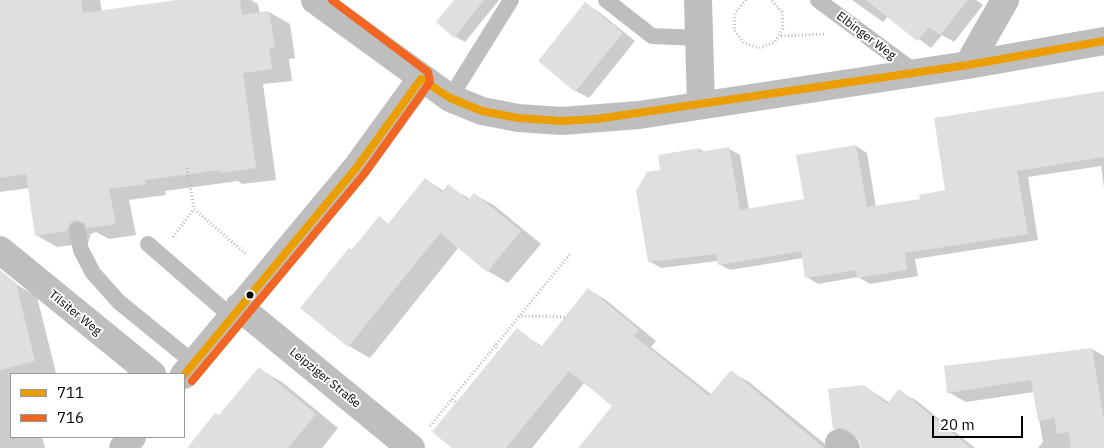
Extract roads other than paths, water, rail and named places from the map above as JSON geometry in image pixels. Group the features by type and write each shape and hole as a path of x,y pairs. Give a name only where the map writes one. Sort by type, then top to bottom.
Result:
{"street":[{"path":"315,0 421,80 450,98 482,111 518,118 562,121 639,115 701,104 968,65 1104,41"},
{"path":"698,0 701,104"},
{"path":"968,65 1005,0"},
{"path":"189,369 357,167 421,80"},
{"name":"Tilsiter Weg","path":"0,250 151,373"},
{"name":"Leipziger Straße","path":"235,312 411,448"},
{"path":"123,448 131,438"}],"lane":[{"path":"450,98 511,0"},
{"path":"606,0 652,36 699,38"},
{"name":"Elbinger Weg","path":"818,0 914,72"},
{"path":"77,230 81,250 93,273 119,302 189,369"},
{"path":"154,249 235,312"}]}
